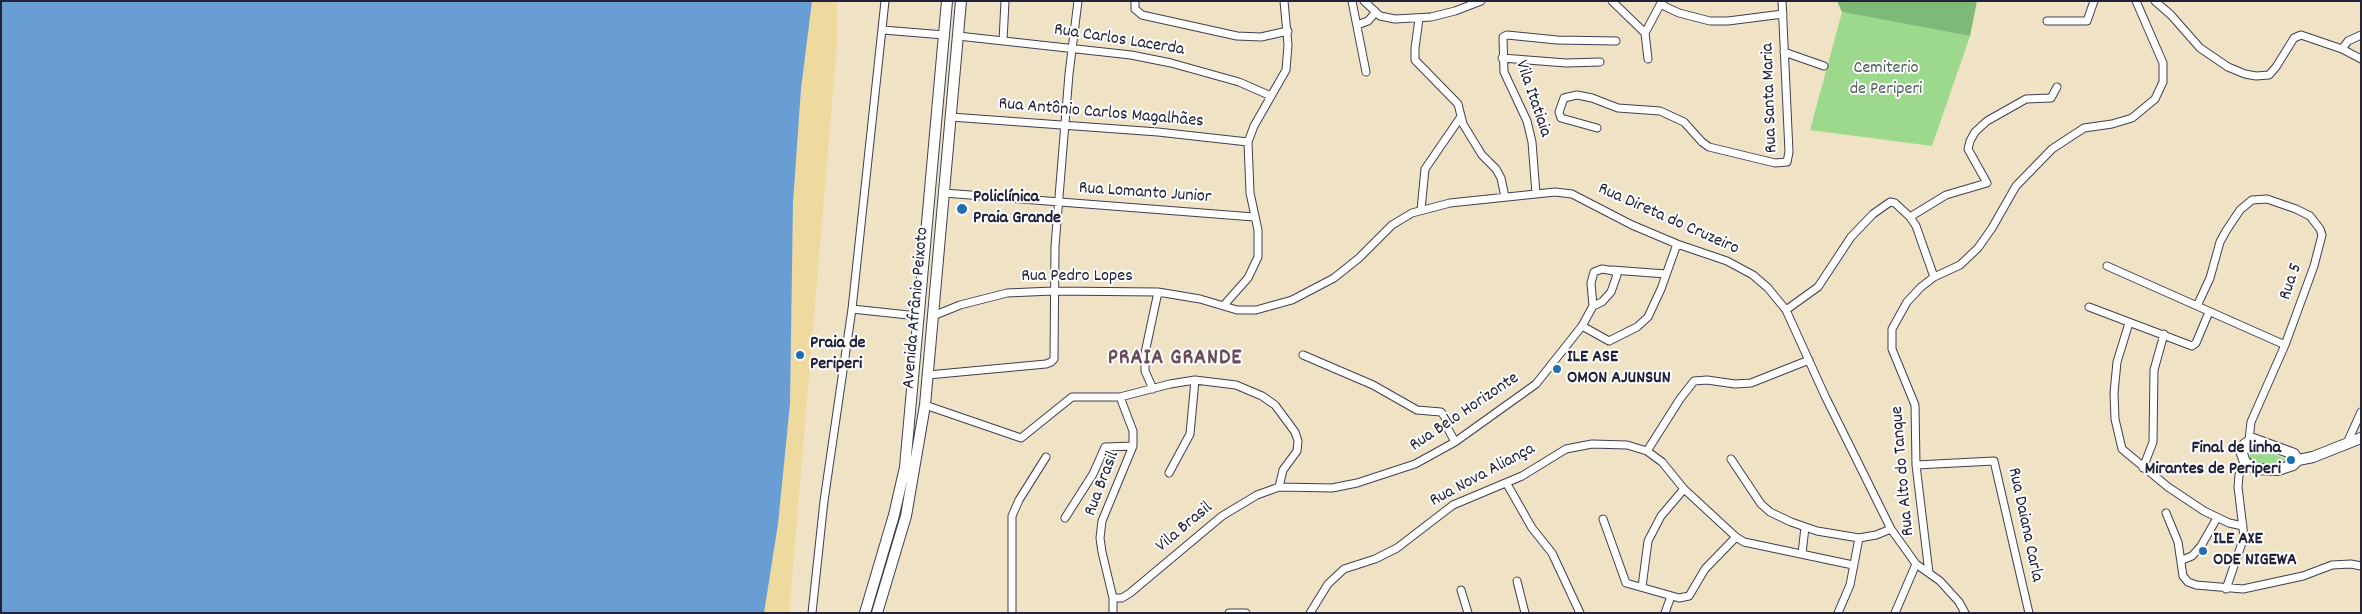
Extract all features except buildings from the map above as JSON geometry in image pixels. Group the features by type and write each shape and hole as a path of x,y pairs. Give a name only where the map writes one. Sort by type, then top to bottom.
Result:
{"main road":[{"name":"Avenida Afrânio Peixoto","path":"865,613 894,516 905,467 947,1"},
{"name":"Avenida Afrânio Peixoto","path":"877,613 906,516 925,405 961,1"},
{"path":"2298,460 2294,454 2258,440 2249,440 2243,447 2242,454 2245,462 2255,469 2278,470 2294,465 2298,460 2313,457 2361,438"}],"street":[{"path":"812,613 824,501 852,309 885,1"},
{"path":"1002,40 1006,1"},
{"path":"928,375 1051,362 1055,354 1053,291 1058,202 1064,125 1078,1"},
{"path":"1135,1 1135,9 1142,15 1237,36 1261,37 1288,31"},
{"path":"1224,306 1248,278 1258,257 1258,230 1250,192 1248,142 1254,126 1286,70 1288,31 1284,1"},
{"path":"1352,1 1366,72"},
{"path":"1364,1 1375,13 1395,19 1419,18 1455,12 1481,1"},
{"path":"1612,1 1645,33"},
{"name":"Rua Santa Maria","path":"1597,128 1561,118 1558,112 1564,98 1577,95 1592,98 1618,108 1665,113 1684,122 1709,147 1783,164 1789,159 1790,152 1782,1"},
{"path":"2047,22 2087,21 2094,1"},
{"name":"Rua Alto do Tanque","path":"1929,573 1916,465 1914,398 1895,358 1891,335 1907,302 1934,277 1960,265 1978,248 1990,233 2016,186 2052,149 2084,128 2112,124 2132,118 2155,99 2163,82 2163,63 2136,1"},
{"path":"2155,1 2171,15 2200,48 2228,67 2245,74 2256,76 2268,75 2298,36 2306,36 2342,49 2361,59"},
{"path":"1648,59 1645,33 1661,2 1664,6 1679,13 1710,21 1728,21 1783,14"},
{"path":"1357,25 1368,21 1375,13"},
{"path":"1419,18 1414,48 1415,60 1458,104 1460,118 1482,155 1496,169 1501,178 1505,197"},
{"path":"883,30 944,35"},
{"name":"Vila Itatiaia","path":"1536,194 1532,142 1527,121 1504,72 1502,58 1503,38 1505,35 1557,40 1616,41"},
{"path":"2342,49 2348,41 2361,35"},
{"name":"Rua Carlos Lacerda","path":"958,36 1131,55 1199,69 1239,82 1271,96"},
{"path":"1784,52 1824,66"},
{"path":"1502,58 1566,63 1600,62"},
{"path":"1910,217 1946,195 1987,184 1968,149 1975,132 1987,121 2026,99 2051,98 2057,87"},
{"name":"Rua Antônio Carlos Magalhães","path":"951,117 1158,132 1248,142"},
{"path":"1420,210 1425,169 1460,118"},
{"name":"Rua Direta do Cruzeiro","path":"1224,306 1237,310 1256,310 1292,300 1315,289 1334,278 1359,258 1392,225 1420,210 1450,203 1505,197 1561,192 1572,194 1632,225 1677,244 1727,261 1746,271 1768,288 1786,310 1825,396 1891,529 1916,564 1950,591 1965,613"},
{"name":"Rua Lomanto Junior","path":"944,193 1254,216"},
{"name":"Rua 5","path":"2198,306 2210,278 2220,242 2233,219 2252,200 2267,199 2304,212 2313,220 2321,232 2314,266 2285,345 2250,422 2249,440"},
{"path":"1786,310 1818,287 1851,237 1885,204 1895,203 1910,217 1921,236 1934,277"},
{"path":"1582,326 1607,341 1637,326 1648,317 1677,244"},
{"path":"2107,266 2285,345"},
{"path":"1593,306 1592,274 1599,269 1666,274"},
{"name":"Rua Belo Horizonte","path":"1280,487 1332,488 1357,483 1415,464 1455,442 1536,384 1582,326 1593,306 1602,302 1611,292 1616,275 1611,270"},
{"name":"Rua Pedro Lopes","path":"932,316 960,305 999,295 1053,291 1158,292 1200,298 1224,306"},
{"path":"1153,389 1145,371 1145,353 1158,292"},
{"path":"2089,307 2194,345 2209,312"},
{"path":"852,309 918,316"},
{"path":"2129,323 2117,362 2114,393 2115,419 2122,449 2168,487 2217,518 2243,526"},
{"path":"2143,468 2153,442 2154,370 2164,334"},
{"path":"1304,356 1373,385 1417,410 1441,412 1445,417 1447,427 1455,442"},
{"path":"1647,451 1680,399 1694,381 1707,380 1735,384 1751,383 1809,360"},
{"path":"1169,473 1190,434 1195,380"},
{"path":"925,405 1021,438 1072,397 1120,397 1195,380 1224,383 1249,390 1275,405 1295,432 1298,445 1295,455 1283,470 1280,487"},
{"name":"Rua Brasil","path":"1113,613 1113,598 1102,552 1102,521 1133,446 1133,431 1120,397"},
{"path":"2347,443 2361,412"},
{"name":"Rua Nova Aliança","path":"1310,613 1328,584 1344,569 1391,551 1453,505 1507,484 1555,454 1579,445 1617,444 1647,451 1662,462 1684,490 1736,537"},
{"path":"1065,518 1093,474 1106,446 1133,446"},
{"path":"1012,613 1012,516 1019,500 1046,457"},
{"path":"1731,459 1761,504 1770,512 1805,527 1859,538 1876,535 1891,529"},
{"name":"Rua Daiana Carla","path":"1916,465 1994,460 2029,613"},
{"path":"2226,590 2244,537 2238,487 2239,475 2245,462"},
{"path":"1507,484 1532,528 1552,553 1580,613"},
{"name":"Vila Brasil","path":"1113,598 1122,598 1130,593 1222,516 1257,495 1280,487"},
{"path":"1642,587 1648,541 1661,516 1684,490"},
{"path":"2166,513 2176,534 2182,560 2183,576 2188,582 2196,586 2226,590 2253,588 2304,576 2332,565 2351,564 2361,566"},
{"path":"2182,560 2192,556 2201,546 2217,518"},
{"path":"1602,519 1625,581 1629,585 1671,596 1686,598 1705,569 1736,537 1751,545 1773,547 1854,565"},
{"path":"1802,554 1805,527"},
{"path":"1838,613 1848,592 1859,538"},
{"path":"1896,613 1916,564"},
{"path":"1517,580 1525,613"},
{"path":"1461,590 1468,613"},
{"path":"1665,613 1671,596"},
{"path":"1229,613 1246,613"}],"green space":[{"path":"1837,1 1977,1 1970,36 1842,12"},
{"name":"Cemiterio de Periperi","path":"1842,12 1970,36 1932,146 1810,130"},
{"path":"2256,449 2288,460 2280,465 2256,465 2250,462 2249,457 2251,452"}],"sand":[{"name":"Praia de Periperi","path":"812,1 837,1 837,44 789,613 764,613 778,524 790,404 793,203 801,89"}],"water":[{"path":"1,1 812,1 801,89 793,203 790,404 778,524 764,613 1,613"}],"place":[{"name":"Policlínica Praia Grande","path":"962,209"},
{"name":"Praia de Periperi","path":"800,355"},
{"name":"ILE ASE OMON AJUNSUN","path":"1557,369"},
{"name":"Final de linha Mirantes de Periperi","path":"2291,460"},
{"name":"ILE AXE ODE NIGEWA","path":"2203,551"}],"district":[{"name":"PRAIA GRANDE","path":"1175,360"}]}
